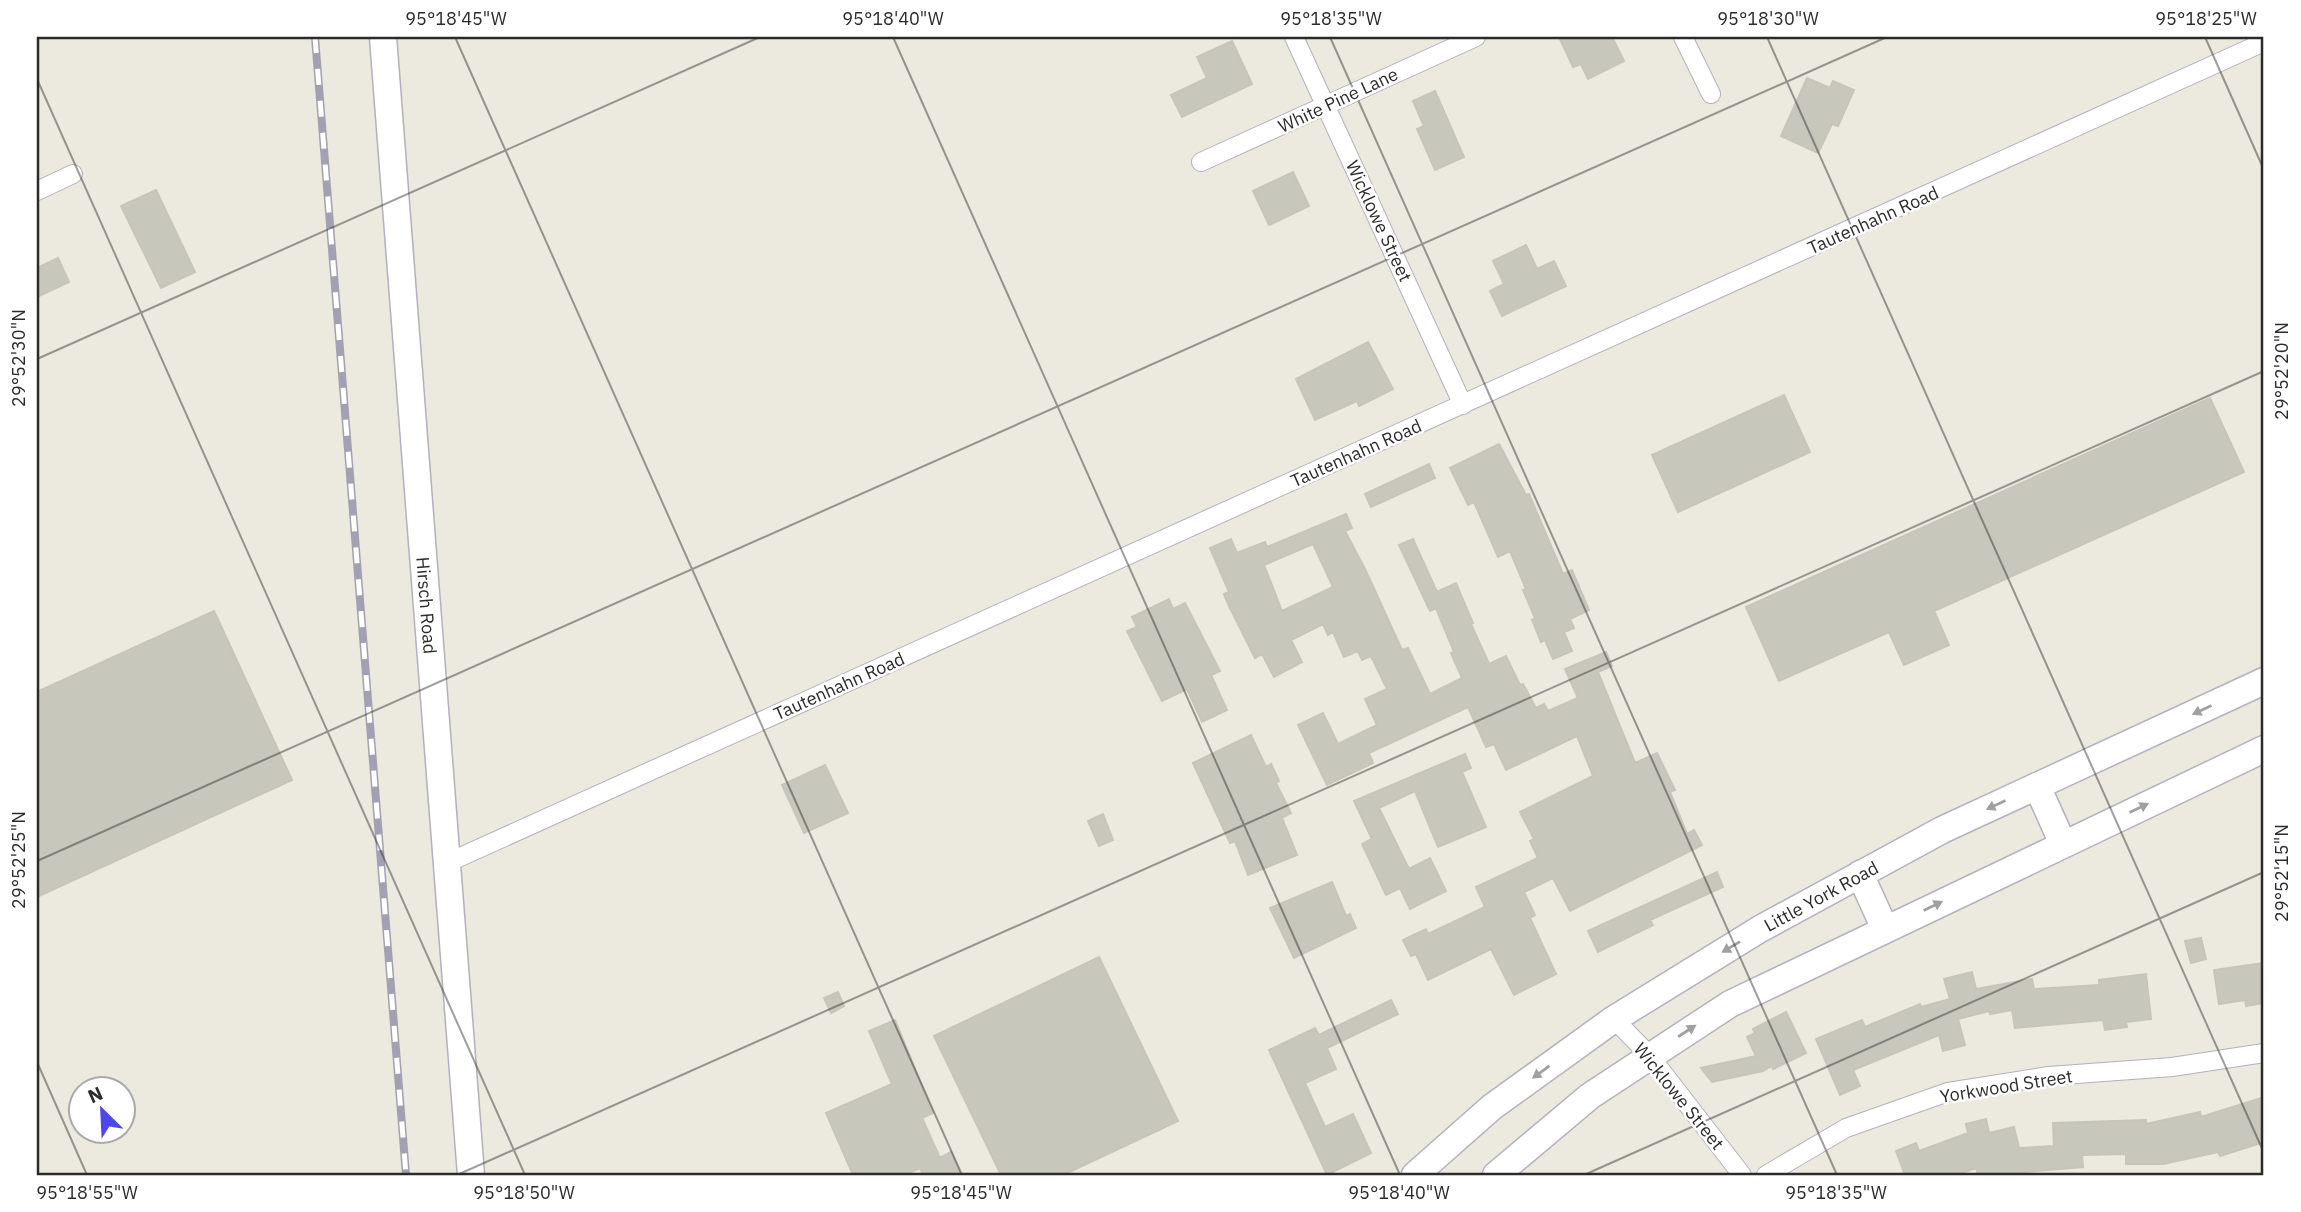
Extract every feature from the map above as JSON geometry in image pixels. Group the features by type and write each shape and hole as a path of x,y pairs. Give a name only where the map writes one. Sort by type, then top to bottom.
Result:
{"main road":[{"name":"Hirsch Road","path":"383,37 471,1175"},
{"name":"Little York Road","path":"1415,1175 1492,1107 1614,1018 1760,929 1942,830 2264,681"},
{"path":"1496,1175 1590,1096 1730,1004 2264,749"},
{"path":"2037,786 2063,844"},
{"path":"1860,874 1885,929"}],"street":[{"name":"Wicklowe Street","path":"1294,37 1464,405"},
{"name":"White Pine Lane","path":"1200,162 1476,37"},
{"path":"1683,37 1711,94"},
{"name":"Tautenhahn Road","path":"447,863 2264,42"},
{"path":"37,191 73,174"},
{"name":"Wicklowe Street","path":"1614,1018 1650,1056 1742,1175"},
{"name":"Yorkwood Street","path":"1766,1175 1846,1128 1948,1092 2049,1076 2172,1067 2264,1053"}],"building":[{"path":"1559,37 1612,37 1624,61 1588,79 1581,64 1573,67"},
{"path":"1232,41 1252,84 1182,117 1171,95 1207,78 1197,57"},
{"path":"1807,78 1830,88 1833,81 1854,90 1838,126 1832,124 1818,153 1781,136"},
{"path":"1435,91 1464,157 1435,170 1417,129 1424,126 1413,101"},
{"path":"1293,172 1309,206 1269,225 1253,191"},
{"path":"156,190 195,272 161,288 121,206"},
{"path":"1526,245 1537,269 1554,261 1566,286 1502,316 1490,291 1504,284 1493,261"},
{"path":"58,258 69,282 37,297 37,268"},
{"path":"1368,342 1393,389 1359,406 1357,401 1315,420 1296,379"},
{"path":"1784,395 1810,452 1678,512 1652,455"},
{"path":"2210,398 2244,472 1934,611 1949,645 1904,665 1889,632 1779,681 1746,607"},
{"path":"1499,444 1526,495 1529,494 1563,574 1572,570 1589,610 1570,619 1574,628 1564,632 1572,651 1553,659 1545,640 1541,642 1532,620 1535,618 1523,590 1526,589 1510,551 1498,557 1474,502 1468,505 1450,468"},
{"path":"1429,464 1435,478 1371,507 1365,494"},
{"path":"1346,514 1352,528 1345,531 1402,650 1408,648 1430,694 1462,678 1436,608 1430,611 1399,545 1413,539 1437,592 1456,583 1489,664 1506,656 1520,685 1523,684 1536,708 1544,704 1548,711 1578,698 1565,669 1606,652 1612,666 1598,672 1635,763 1657,753 1675,790 1670,792 1687,834 1694,830 1702,845 1570,911 1553,878 1524,892 1535,915 1530,918 1556,974 1514,995 1491,949 1428,980 1416,954 1411,956 1403,940 1426,929 1428,934 1485,907 1476,887 1538,858 1530,841 1534,839 1520,812 1593,776 1577,736 1506,770 1494,744 1486,747 1468,707 1369,753 1373,763 1327,785 1298,725 1323,713 1338,744 1377,725 1365,699 1387,689 1371,656 1362,660 1358,651 1344,657 1333,632 1328,635 1323,624 1291,640 1302,662 1274,677 1262,654 1255,658 1228,604 1224,594 1229,592 1210,548 1231,539 1237,553 1265,542 1267,547","holes":["1313,544 1333,587 1282,611 1264,565"]},
{"path":"1169,599 1173,609 1185,603 1220,671 1211,675 1227,710 1202,722 1187,689 1162,701 1127,631 1137,627 1132,617"},
{"path":"214,611 292,780 37,897 37,692"},
{"path":"1251,735 1266,767 1271,764 1279,781 1276,783 1291,813 1282,818 1297,855 1248,875 1235,841 1230,843 1193,763"},
{"path":"1465,754 1471,768 1462,772 1486,827 1438,847 1415,791 1379,808 1409,869 1430,858 1446,891 1410,909 1400,888 1386,895 1362,844 1372,839 1354,801"},
{"path":"825,765 848,813 804,833 782,785"},
{"path":"1103,814 1113,840 1099,846 1088,821"},
{"path":"1717,872 1723,887 1650,920 1653,925 1598,952 1588,931"},
{"path":"1332,882 1346,916 1350,914 1356,928 1294,958 1270,908"},
{"path":"2201,938 2206,959 2191,963 2185,941"},
{"path":"1099,957 1178,1121 1063,1175 1001,1175 934,1036"},
{"path":"2264,963 2264,1003 2246,1006 2245,1000 2219,1004 2214,970"},
{"path":"1972,972 1976,989 2032,979 2034,989 2099,985 2099,980 2146,974 2151,1019 2126,1022 2127,1027 2105,1030 2103,1020 2015,1028 2012,1010 1990,1014 1989,1011 1958,1019 1965,1045 1943,1051 1939,1035 1853,1070 1860,1086 1840,1095 1816,1039 1862,1020 1865,1027 1920,1004 1921,1007 1950,999 1944,979"},
{"path":"838,992 844,1006 831,1013 824,998"},
{"path":"1391,1000 1398,1014 1327,1048 1336,1069 1305,1083 1325,1127 1353,1114 1371,1153 1327,1175 1269,1050 1315,1028 1319,1035"},
{"path":"1786,1012 1806,1053 1773,1069 1772,1066 1763,1071 1712,1082 1701,1068 1756,1056 1747,1037 1755,1033 1753,1029"},
{"path":"895,1020 933,1113 922,1118 940,1158 951,1152 961,1175 923,1175 920,1168 904,1175 853,1175 826,1113 892,1084 869,1031"},
{"path":"2264,1097 2264,1142 2220,1156 2218,1152 2163,1164 2126,1164 2126,1154 2082,1155 2083,1167 2024,1172 2025,1175 1978,1175 1976,1168 1956,1175 1905,1175 1896,1151 1916,1143 1919,1151 1968,1133 1966,1124 1986,1119 1989,1133 2014,1127 2019,1148 2054,1146 2053,1123 2146,1120 2146,1124 2200,1112 2201,1117"}],"railway":[{"path":"315,37 406,1175"}]}
